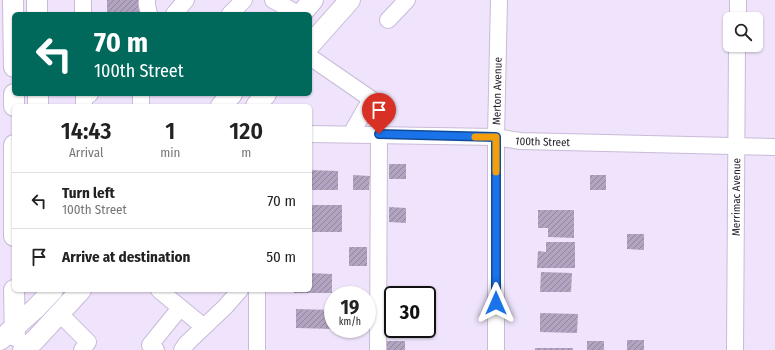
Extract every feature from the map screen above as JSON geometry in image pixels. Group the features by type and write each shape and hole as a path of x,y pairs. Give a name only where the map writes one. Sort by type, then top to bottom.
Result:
{"main road":[{"path":"13,0 13,12"},
{"path":"37,0 37,12"},
{"path":"302,12 313,0"},
{"path":"312,43 350,0"},
{"path":"258,104 264,96"},
{"path":"14,292 15,350"},
{"path":"0,340 15,327 35,299 49,292"},
{"path":"31,347 59,313 79,292"},
{"path":"31,347 35,299"}],"street":[{"path":"83,0 83,12"},
{"path":"147,0 149,12"},
{"path":"176,12 186,0"},
{"path":"232,12 244,0"},
{"path":"273,0 296,12"},
{"path":"388,20 407,0"},
{"name":"Merton Avenue","path":"496,350 496,137 499,0"},
{"path":"738,0 738,12"},
{"name":"Merrimac Avenue","path":"735,350 737,52"},
{"path":"312,58 371,99 352,134"},
{"name":"100th Street","path":"312,134 496,137 520,141 775,146"},
{"path":"378,350 379,134"},
{"path":"160,292 204,328"},
{"path":"182,350 187,343 204,328 238,292"},
{"path":"257,292 257,350"},
{"path":"156,350 150,345 180,308"},
{"path":"59,313 89,347"}],"building":[{"path":"107,0 142,0 142,12 107,12"},
{"path":"389,164 406,164 406,179 389,179"},
{"path":"312,170 338,171 338,190 312,190"},
{"path":"353,175 370,176 369,190 353,190"},
{"path":"590,175 606,175 606,190 590,190"},
{"path":"312,205 342,205 342,232 312,232"},
{"path":"389,207 406,208 406,223 389,222"},
{"path":"538,210 574,210 574,238 548,237 548,228 538,228"},
{"path":"627,234 644,234 644,250 627,249"},
{"path":"546,242 575,242 575,268 537,268 538,251 546,252"},
{"path":"349,247 367,247 367,266 349,266"},
{"path":"541,272 572,273 571,292 540,292"},
{"path":"312,273 332,274 332,286 324,286 324,293 294,292 312,292"},
{"path":"296,309 324,310 324,329 296,328"},
{"path":"540,313 578,314 577,333 540,332"},
{"path":"627,340 644,340 644,350 627,350"},
{"path":"387,341 405,341 405,350 387,350"},
{"path":"587,341 604,341 604,350 587,350"},
{"path":"535,348 573,348 573,350 535,350"}],"slow traffic":[{"path":"475,137 496,137 496,172"}],"route":[{"path":"379,134 496,137 496,303"}]}
